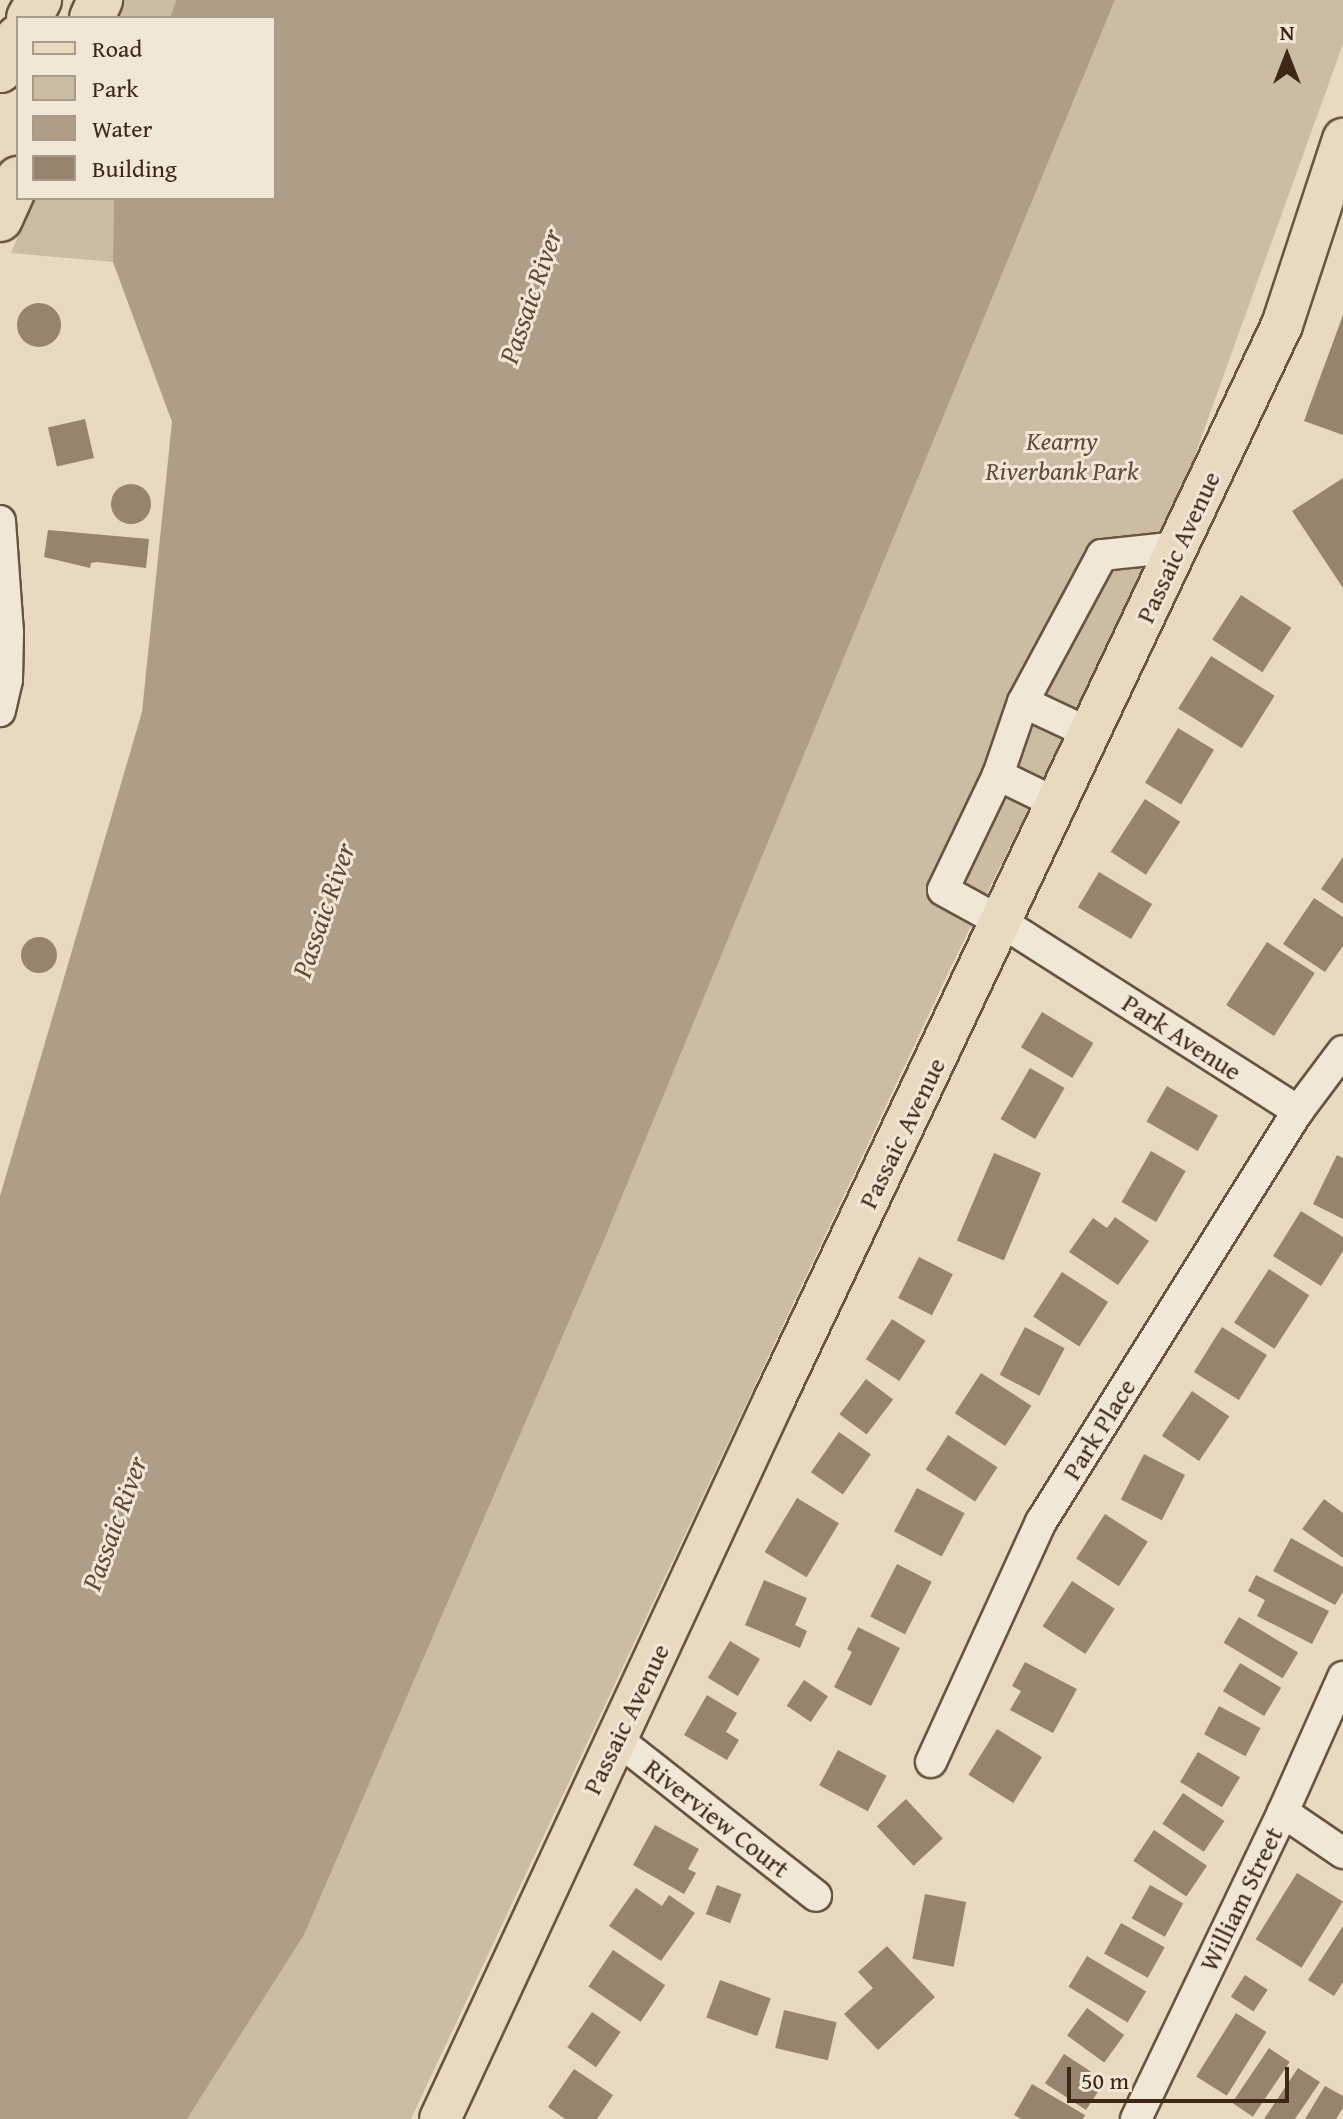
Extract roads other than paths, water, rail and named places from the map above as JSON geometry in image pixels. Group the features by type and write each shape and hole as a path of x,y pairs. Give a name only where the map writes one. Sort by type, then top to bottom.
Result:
{"highway":[{"path":"0,70 16,42"},
{"path":"0,219 16,183"}],"main road":[{"name":"Passaic Avenue","path":"445,2116 577,1819 618,1740 775,1398 1003,923 1282,325 1343,139"}],"street":[{"path":"0,521 8,632 7,680 0,711"},
{"path":"1058,804 998,775 1023,702 1102,555 1178,547"},
{"path":"1023,702 1091,734"},
{"name":"Park Avenue","path":"998,775 943,890 1003,923 1298,1111"},
{"path":"1298,1111 1343,1051"},
{"name":"Park Place","path":"931,1762 1041,1522 1298,1111"},
{"name":"William Street","path":"1138,2118 1283,1812 1343,1677"},
{"name":"Riverview Court","path":"618,1740 816,1896"},
{"path":"1283,1812 1343,1853"}],"water":[{"name":"Passaic River","path":"176,0 1115,0 602,1245 304,1935 187,2119 0,2119 0,1196 142,712 172,422 113,262 114,200 276,200 276,16 171,16"}],"park label":[{"name":"Kearny Riverbank Park","path":"1062,456"}]}
